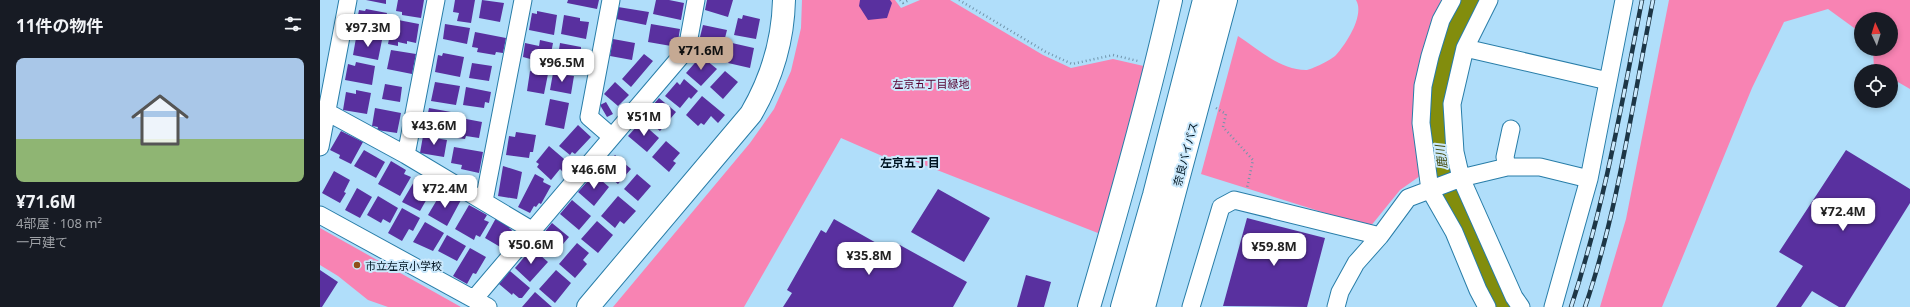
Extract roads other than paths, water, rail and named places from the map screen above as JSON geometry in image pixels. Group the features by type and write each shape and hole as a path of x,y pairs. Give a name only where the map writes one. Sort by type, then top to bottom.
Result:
{"main road":[{"path":"588,307 751,114 769,81 776,58 784,23 784,0"},
{"path":"1089,307 1118,210 1156,66 1171,0"},
{"name":"奈良バイパス","path":"1122,307 1154,195 1204,0"},
{"name":"奈良バイパス","path":"1144,307 1226,0"}],"street":[{"path":"320,147 348,0"},
{"path":"406,156 436,0"},
{"path":"484,200 523,0"},
{"path":"611,0 589,117 612,137"},
{"path":"320,215 481,303 533,231 687,49 696,0"},
{"path":"1452,0 1441,20 1430,56 1423,86 1421,123 1446,184 1521,307"},
{"path":"1487,307 1478,290 1454,232 1446,184 1455,152 1452,104 1465,48 1489,0"},
{"path":"1553,307 1589,179 1624,0"},
{"path":"1465,48 1608,81"},
{"path":"327,112 484,200 533,231"},
{"path":"1506,167 1505,156 1511,129"},
{"path":"1336,307 1340,292 1356,264 1380,236 1408,198 1446,184 1506,167 1540,167 1589,179"},
{"path":"1191,307 1221,207 1234,200 1380,236"}],"waterway":[{"name":"鹿川","path":"1470,0 1456,30 1444,66 1436,105 1441,168 1449,194 1502,307"}],"railway":[{"path":"1571,307 1583,269 1603,193 1642,0"},
{"path":"1585,307 1597,270 1616,194 1653,0"}],"place":[{"name":"市立左京小学校","path":"357,265"}],"district":[{"name":"左京五丁目","path":"910,162"}],"park label":[{"name":"左京五丁目緑地","path":"931,83"}]}
